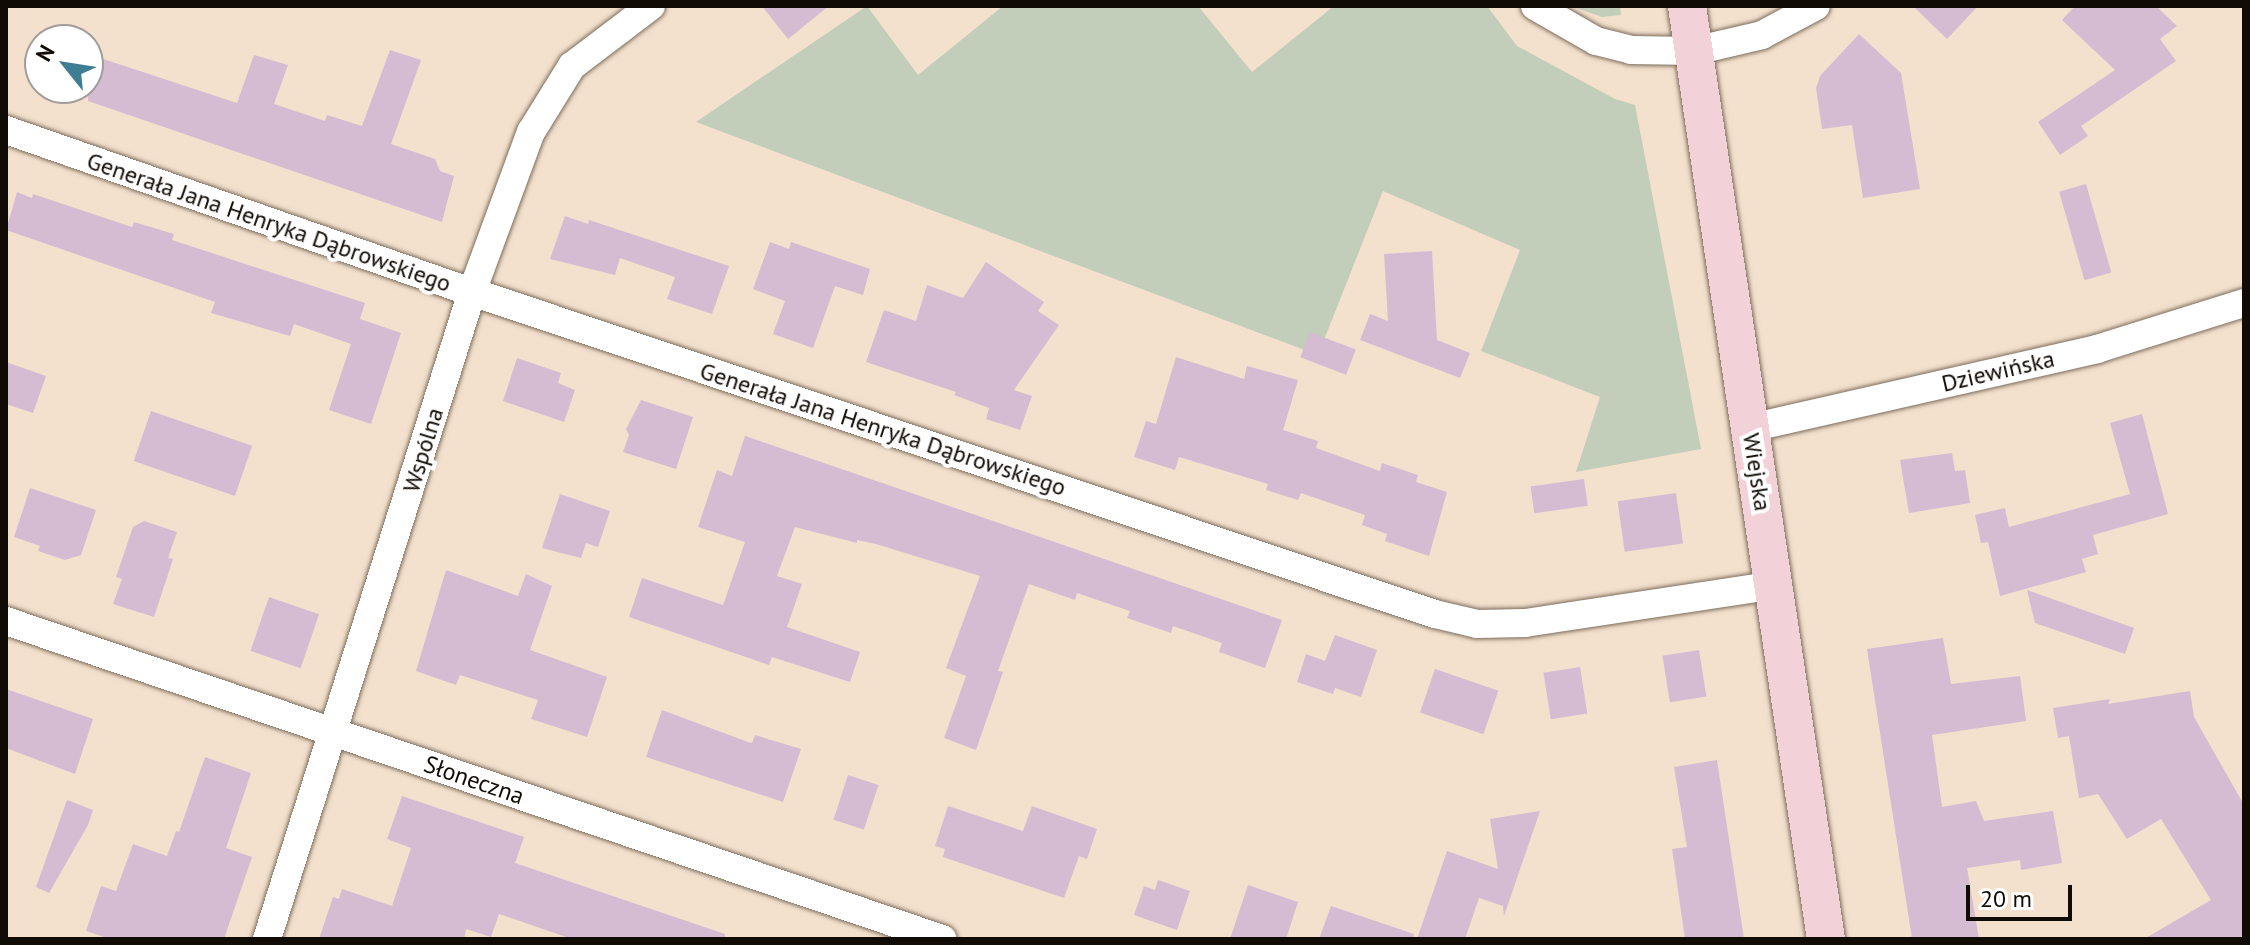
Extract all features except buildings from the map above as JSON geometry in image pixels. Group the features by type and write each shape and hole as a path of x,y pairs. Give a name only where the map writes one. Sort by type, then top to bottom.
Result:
{"street":[{"name":"Wspólna","path":"267,939 472,292 531,132 572,66 651,6"},
{"path":"1535,6 1596,41 1631,50 1694,51 1762,35 1816,6"},
{"name":"Wiejska","path":"1687,6 1826,939"},
{"name":"Generała Jana Henryka Dąbrowskiego","path":"6,130 472,292 1435,614 1477,624 1525,623 1775,585"},
{"name":"Dziewińska","path":"1750,428 2097,349 2244,303"},
{"name":"Słoneczna","path":"6,621 942,939"}],"green space":[{"path":"867,6 918,75 1003,6 1198,6 1252,72 1334,6 1487,6 1517,46 1615,99 1635,105 1701,449 1576,472 1600,397 1481,351 1520,250 1383,191 1318,355 696,122"},
{"path":"1571,6 1620,6 1621,15 1602,17"}]}
